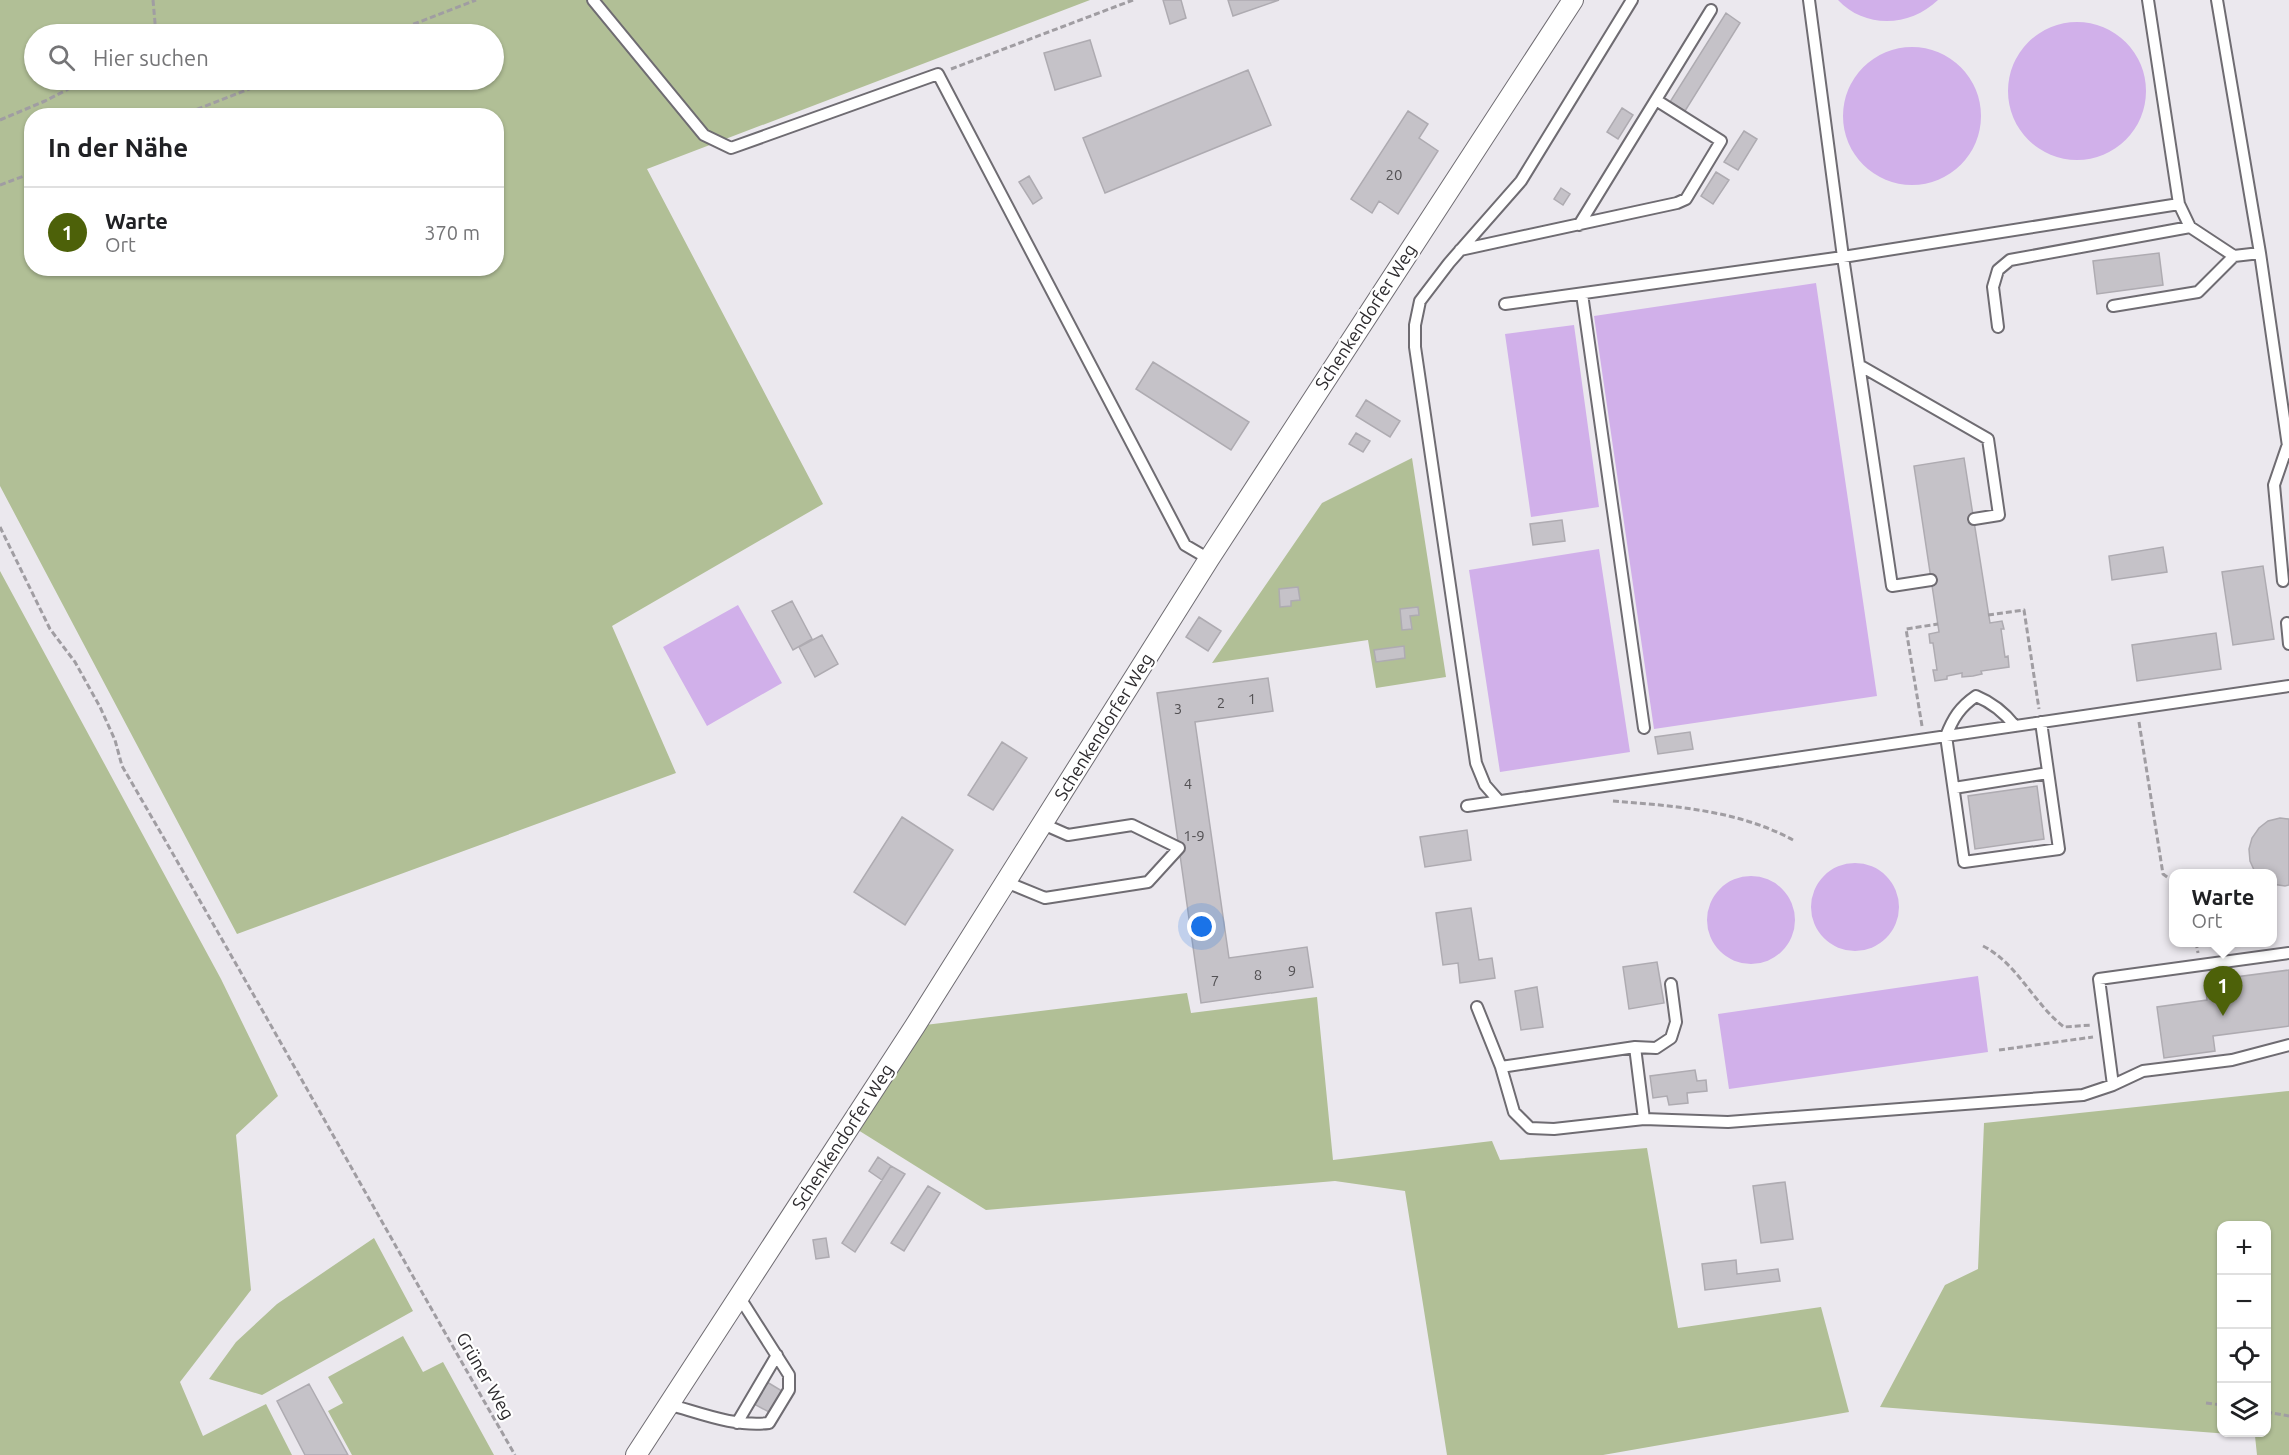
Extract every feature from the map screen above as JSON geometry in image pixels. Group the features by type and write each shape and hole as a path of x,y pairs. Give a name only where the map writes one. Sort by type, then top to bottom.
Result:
{"street":[{"name":"Schenkendorfer Weg","path":"636,1455 740,1298 1043,824 1209,559 1573,0"}],"lane":[{"path":"592,0 704,135 730,148 938,74 1185,545 1209,559"},
{"path":"1499,801 1485,785 1476,763 1416,348 1415,325 1420,301 1460,250 1521,182 1632,0"},
{"path":"1809,0 1843,257 1892,586 1931,580"},
{"path":"2148,0 2179,204 2190,227 2234,256"},
{"path":"2217,0 2260,253 2288,450 2274,484 2283,581"},
{"path":"1579,225 1711,10"},
{"path":"1460,250 1677,203 1686,199 1721,141 1656,100"},
{"path":"1505,304 1843,257 2179,204"},
{"path":"1998,327 1993,286 1998,270 2010,260 2190,227"},
{"path":"2113,306 2198,292 2234,256 2260,253"},
{"path":"1582,294 1644,728"},
{"path":"1859,365 1988,439 1999,515 1974,519"},
{"path":"2287,623 2289,644"},
{"path":"1467,806 2289,686"},
{"path":"2015,726 2005,713 1991,702 1976,696 1961,707 1952,720 1946,736 1964,862 2059,849 2041,722"},
{"path":"1954,788 2048,773"},
{"path":"1006,882 1045,898 1148,882 1179,848 1132,825 1068,835 1043,824"},
{"path":"2113,1085 2100,978 2289,953"},
{"path":"1501,1067 1635,1047 1656,1048 1671,1038 1676,1022 1671,984"},
{"path":"1477,1007 1501,1067 1514,1113 1530,1128 1554,1129 1644,1119 1728,1122 2084,1095 2143,1071 2232,1059 2289,1045"},
{"path":"1635,1047 1644,1119"},
{"path":"671,1405 737,1423 751,1425 769,1423 789,1390 789,1375 740,1298"},
{"path":"737,1423 777,1355"}],"path":[{"path":"153,0 155,24"},
{"path":"414,24 476,0"},
{"path":"938,74 1133,0"},
{"path":"28,108 66,90"},
{"path":"200,108 246,90"},
{"path":"0,120 24,110"},
{"path":"0,185 24,176"},
{"name":"Grüner Weg","path":"0,527 50,629 75,662 100,707 115,740 122,766 235,960 515,1455"},
{"path":"1988,615 2024,610 2041,722"},
{"path":"1924,740 1906,629 1938,624"},
{"path":"2137,708 2163,874 2169,878"},
{"path":"1613,801 1689,807 1770,828 1793,840"},
{"path":"1983,946 1998,954 2049,1016 2064,1027 2105,1023"},
{"path":"1999,1050 2107,1035"},
{"path":"2206,1403 2217,1404"},
{"path":"2271,1413 2289,1416"}],"green space":[{"path":"0,0 1090,0 647,169 823,504 612,626 676,773 237,934 0,486"},
{"path":"1412,458 1446,677 1376,688 1368,640 1212,663 1322,503"},
{"path":"0,571 221,979 278,1096 236,1135 251,1290 180,1382 203,1436 266,1404 292,1455 0,1455"},
{"path":"1187,993 1191,1013 1317,997 1333,1160 1492,1141 1500,1160 1647,1148 1678,1328 1821,1307 1849,1412 1603,1455 1447,1455 1405,1191 1335,1181 986,1210 858,1130 925,1025"},
{"path":"2289,1091 2289,1455 2257,1455 2255,1437 2271,1437 2271,1221 2217,1221 2217,1433 1880,1407 1945,1285 1978,1269 1984,1123"},
{"path":"374,1238 413,1311 262,1395 209,1379 236,1342 277,1304"},
{"path":"403,1336 423,1372 443,1362 494,1455 352,1455 328,1411 343,1403 328,1377"}],"shaded area":[{"path":"1838,0 1938,0 1927,9 1914,15 1901,20 1888,21 1861,16"},
{"path":"2077,22 2103,27 2126,42 2141,65 2146,91 2141,117 2126,140 2103,155 2077,160 2051,155 2028,140 2013,117 2008,91 2013,65 2028,42 2051,27"},
{"path":"1912,47 1938,52 1961,67 1976,90 1981,116 1976,142 1961,165 1938,180 1912,185 1886,180 1863,165 1848,142 1843,116 1848,90 1863,67 1886,52"},
{"path":"1816,283 1877,696 1654,729 1594,316"},
{"path":"1574,325 1599,507 1531,517 1505,334"},
{"path":"1599,549 1630,752 1500,772 1469,570"},
{"path":"738,605 782,683 707,726 663,647"},
{"path":"1846,863 1864,863 1880,870 1892,882 1899,898 1899,916 1892,932 1880,944 1864,951 1846,951 1830,944 1818,932 1811,916 1811,898 1818,882 1830,870"},
{"path":"1742,876 1760,876 1776,883 1788,895 1795,911 1795,929 1788,945 1776,957 1760,964 1742,964 1726,957 1714,945 1707,929 1707,911 1714,895 1726,883"},
{"path":"1978,976 1988,1052 1729,1089 1718,1014"}],"building":[{"path":"1163,0 1181,0 1186,18 1170,24"},
{"path":"1228,0 1279,0 1233,16"},
{"path":"1726,13 1740,23 1685,111 1670,102"},
{"path":"1090,40 1101,76 1055,90 1044,53"},
{"path":"1248,70 1271,125 1105,193 1083,138"},
{"path":"1622,108 1633,115 1618,139 1607,132"},
{"path":"1408,111 1428,124 1419,138 1438,151 1398,214 1379,201 1372,213 1351,199"},
{"path":"1744,131 1757,139 1738,170 1724,162"},
{"path":"1716,172 1729,180 1713,204 1701,196"},
{"path":"1029,176 1042,198 1033,204 1019,182"},
{"path":"1561,188 1570,194 1563,205 1554,199"},
{"path":"2159,253 2163,285 2097,294 2093,261"},
{"path":"1153,362 1249,422 1231,450 1136,389"},
{"path":"1366,400 1400,421 1390,437 1356,416"},
{"path":"1356,433 1370,441 1363,452 1349,444"},
{"path":"1964,458 1990,623 2002,621 2005,657 2008,656 2009,667 1981,671 1982,674 1973,676 1962,677 1962,673 1935,681 1933,670 1937,670 1933,643 1930,643 1929,634 1939,632 1914,466"},
{"path":"1562,520 1565,541 1533,545 1530,524"},
{"path":"2163,547 2167,572 2112,580 2109,556"},
{"path":"2263,566 2274,639 2233,645 2222,572"},
{"path":"1298,587 1300,600 1291,601 1291,606 1280,607 1279,589"},
{"path":"792,601 812,639 793,650 772,611"},
{"path":"1418,607 1419,615 1410,616 1412,629 1402,630 1400,609"},
{"path":"1199,617 1221,631 1208,651 1186,637"},
{"path":"2216,633 2221,669 2137,681 2132,645"},
{"path":"822,635 838,664 815,677 799,647"},
{"path":"1404,646 1405,658 1376,662 1374,650"},
{"path":"1268,678 1273,711 1195,722 1229,958 1307,947 1313,987 1201,1003 1157,693"},
{"path":"1690,732 1693,749 1658,754 1655,737"},
{"path":"1002,742 1027,758 993,810 968,795"},
{"path":"2037,786 2044,839 1975,849 1968,796"},
{"path":"902,817 953,850 905,925 854,892"},
{"path":"2280,818 2289,819 2289,885 2277,885 2277,869 2254,869 2250,861 2249,849 2252,838 2268,821"},
{"path":"1467,830 1471,860 1425,867 1420,837"},
{"path":"1471,908 1479,960 1492,958 1495,978 1460,983 1458,963 1443,965 1436,913"},
{"path":"1657,962 1664,1003 1629,1009 1623,967"},
{"path":"2289,970 2289,1026 2213,1036 2215,1051 2164,1058 2157,1007 2207,1000 2205,981"},
{"path":"1537,987 1543,1027 1521,1030 1515,991"},
{"path":"1695,1070 1697,1081 1706,1080 1707,1091 1687,1093 1688,1103 1669,1105 1667,1096 1653,1098 1650,1076"},
{"path":"878,1157 891,1166 882,1180 869,1171"},
{"path":"891,1166 905,1174 855,1252 842,1243"},
{"path":"1785,1182 1793,1239 1761,1243 1753,1186"},
{"path":"928,1186 940,1193 904,1251 891,1243"},
{"path":"826,1238 829,1257 816,1259 813,1240"},
{"path":"1736,1260 1737,1274 1778,1269 1780,1281 1705,1290 1702,1264"},
{"path":"767,1382 782,1391 769,1412 754,1404"},
{"path":"309,1384 348,1455 305,1455 277,1401"}],"place":[{"name":"Warte","path":"2223,1016"}]}
